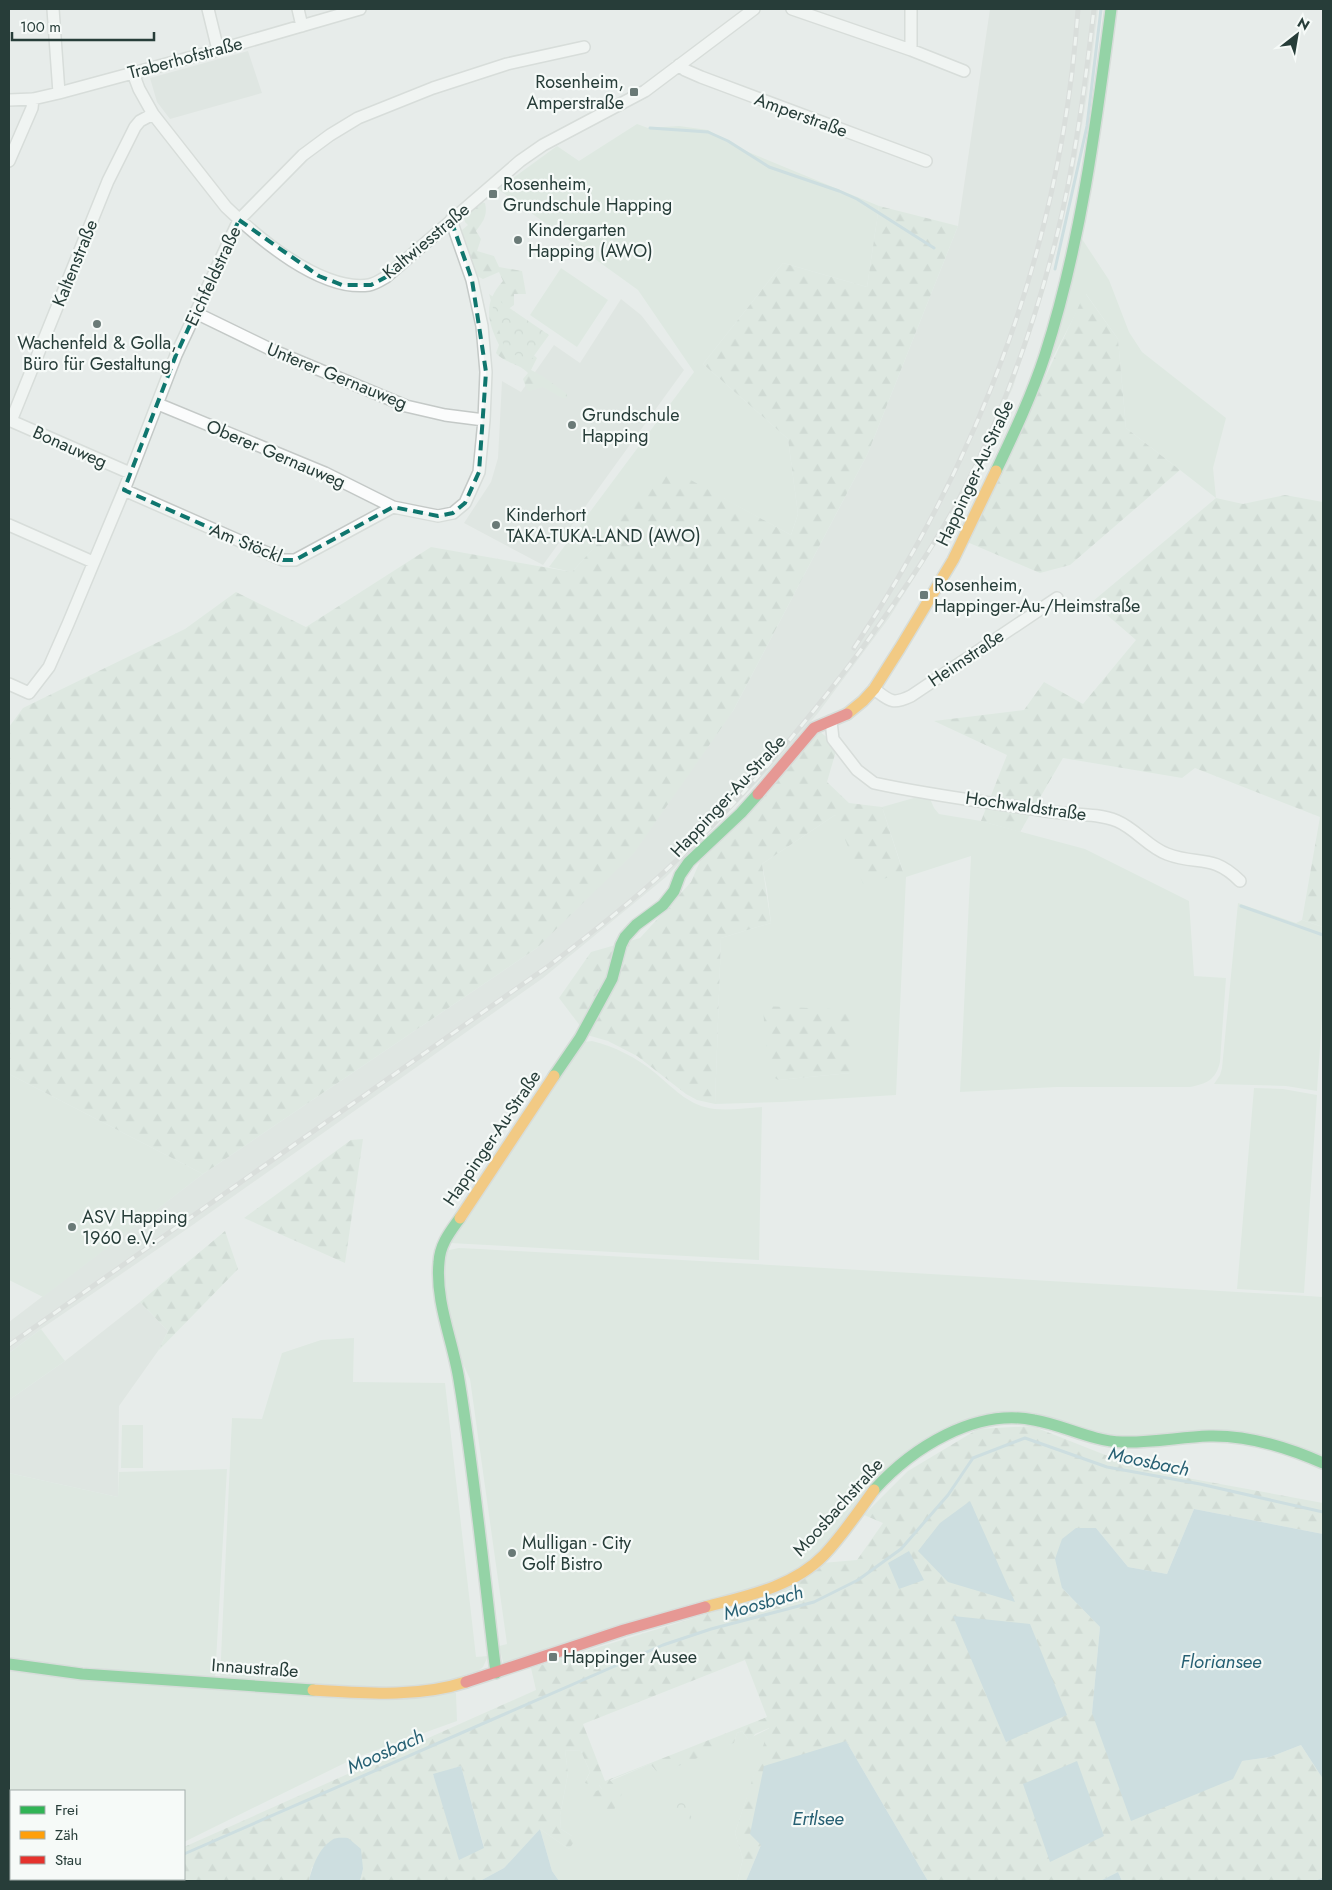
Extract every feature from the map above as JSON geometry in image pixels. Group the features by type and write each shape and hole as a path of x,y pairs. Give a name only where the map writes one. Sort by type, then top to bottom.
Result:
{"street":[{"path":"52,9 60,92"},
{"path":"208,9 218,50"},
{"path":"298,9 302,26"},
{"name":"Traberhofstraße","path":"9,100 33,100 360,9"},
{"name":"Kaltwiesstraße","path":"133,73 138,89 153,114 239,220 280,252 319,276 342,285 371,285 386,277 520,161 543,145 645,91 754,9"},
{"path":"792,9 964,71"},
{"path":"910,50 911,9"},
{"name":"Happinger-Au-Straße","path":"496,1673 459,1378 437,1272 442,1245 580,1038 612,979 616,969 620,945 624,937 636,925 663,905 674,891 680,875 689,862 741,813 814,728 847,714 874,688 953,560 1010,442 1032,392 1045,354 1073,249 1093,146 1111,9"},
{"name":"Eichfeldstraße","path":"9,684 28,693 49,667 124,490 176,355 239,220 303,156 330,135 358,118 432,88 507,64 584,47"},
{"name":"Amperstraße","path":"678,65 684,70 701,77 926,161"},
{"path":"9,161 32,108 33,100"},
{"name":"Kaltenstraße","path":"10,420 108,181 135,127 153,114"},
{"name":"Oberer Gernauweg","path":"158,404 325,473 393,507 438,516 454,513 465,503 479,472 486,372 482,326 472,280 452,220"},
{"name":"Unterer Gernauweg","path":"196,313 272,350 406,406 445,415 484,420"},
{"name":"Bonauweg","path":"10,420 130,473"},
{"name":"Am Stöckl","path":"124,490 283,560 295,560 393,507"},
{"path":"9,525 93,562"},
{"name":"Heimstraße","path":"874,688 888,700 900,702 1057,598"},
{"name":"Hochwaldstraße","path":"831,721 834,739 857,770 874,783 1052,812 1099,816 1117,821 1130,828 1157,850 1182,858 1214,862 1228,869 1240,881"},
{"name":"Moosbachstraße","path":"496,1673 624,1630 768,1590 787,1582 826,1553 869,1496 892,1470 931,1444 951,1434 988,1421 1006,1418 1037,1419 1092,1436 1120,1441 1210,1436 1247,1438 1276,1445 1323,1463"},
{"name":"Innaustraße","path":"9,1664 82,1674 374,1694 446,1689 496,1673"}],"highlighted area":[{"path":"239,220 319,276 342,285 371,285 386,277 451,220 472,280 486,372 479,472 465,503 453,513 438,516 393,507 295,560 283,560 124,490 176,355"}],"shaded area":[{"path":"990,9 1098,9 1087,95 1074,172 1048,277 1013,387 972,477 932,550 889,618 818,713 770,769 666,877 543,978 9,1353 9,1322 203,1174 537,948 733,711 868,453 958,226"},
{"path":"248,51 262,93 170,119 157,102 150,78"},
{"name":"Grundschule Happing","path":"621,299 641,315 684,370 543,565 464,523 491,482 498,458 502,381 521,392 554,345 580,363"},
{"path":"140,1302 168,1331 158,1351 119,1406 118,1497 9,1473 9,1400 65,1361"}],"green space":[{"path":"637,124 648,128 679,126 708,130 736,147 879,206 867,287 783,263 703,364 788,439 798,514 791,535 667,468 572,572 549,567 694,372 638,290 498,189 557,146 579,161"},
{"path":"479,201 485,203 486,211 483,221 476,231 481,239 477,251 494,256 499,267 522,271 526,294 514,294 514,305 504,312 523,346 537,358 531,370 567,394 567,398 562,398 543,387 530,391 527,390 523,379 528,373 496,353 499,345 492,328 489,312 492,297 503,281 499,272 483,279 473,274 462,230 468,225 465,222 464,214"},
{"path":"879,206 958,226 868,453 733,711 634,853 537,948 203,1174 9,1074 9,727 23,708 185,629 236,592 306,627 431,547 572,572 667,467 791,535 798,514 788,439 703,364 783,263 867,287"},
{"path":"1082,239 1109,280 1129,332 1142,352 1226,418 1213,468 1216,498 1126,428 1118,339 1086,294 1051,361"},
{"path":"561,268 608,300 577,347 530,315"},
{"path":"1085,293 1118,339 1126,428 1180,470 1070,565 1040,573 967,542"},
{"path":"489,294 549,335 528,364 504,347"},
{"path":"1285,495 1323,502 1323,927 1302,920 1320,817 1195,768 1182,778 1063,758 1020,832 981,821 1007,755 934,721 1024,710 1044,682 1083,704 1136,640 1092,602 1216,498 1243,504"},
{"path":"819,731 829,739 836,751 827,782 849,803 882,807 903,872 864,886 835,815 762,864 771,923 721,938 715,1104 697,1100 686,1094 637,1056 608,1041 587,1035 559,998 591,952 640,938 691,882 701,859"},
{"path":"928,794 939,814 981,821 1085,849 1189,901 1194,976 1226,978 1220,1062 1213,1077 1205,1083 1190,1087 1057,1087 960,1092 971,856 906,877 896,1095 715,1104 721,938 771,923 762,864 835,815 903,871 882,807","holes":["850,1073 778,1080 772,1075"]},
{"path":"1238,903 1296,923 1302,920 1323,927 1323,1003 1317,1091 1286,1086 1214,1084 1222,1068"},
{"path":"763,1006 854,1010 850,1073 778,1080 772,1076 765,1037"},
{"path":"592,1041 617,1049 633,1057 684,1097 698,1105 719,1109 762,1107 759,1260 450,1243 583,1042"},
{"name":"ASV Happing 1960 e.V.","path":"9,1074 203,1174 43,1297 9,1280"},
{"path":"1254,1088 1283,1089 1317,1095 1304,1293 1237,1289"},
{"path":"363,1139 345,1263 244,1218 351,1140"},
{"path":"225,1231 238,1269 158,1351 168,1331 140,1302"},
{"path":"459,1248 1323,1297 1323,1460 1290,1446 1120,1438 1038,1416 930,1441 812,1559 768,1586 506,1663 503,1662 499,1646 507,1644 470,1379 457,1351 444,1295 445,1254 449,1250"},
{"path":"41,1329 65,1361 9,1400 9,1353"},
{"path":"354,1338 353,1382 445,1383 476,1657 488,1656 483,1667 476,1673 451,1684 394,1690 220,1679 232,1418 262,1419 282,1353 321,1340"},
{"path":"122,1425 143,1425 143,1468 121,1468"},
{"path":"1032,1426 1118,1460 1171,1475 1323,1503 1323,1534 1194,1509 1167,1574 1128,1567 1096,1528 1062,1588 1100,1627 1092,1713 1242,1761 1270,1757 1301,1745 1323,1779 1323,1881 1122,1881 1118,1872 1100,1881 928,1881 846,1741 761,1845 746,1881 737,1881 743,1859 735,1833 769,1728 755,1734 751,1740 742,1731 737,1733 734,1743 659,1774 650,1764 610,1780 622,1794 612,1814 601,1817 589,1797 593,1792 602,1789 599,1785 585,1783 590,1772 581,1751 565,1750 568,1773 560,1816 561,1829 572,1836 574,1842 569,1849 540,1829 504,1868 480,1881 360,1881 363,1869 312,1867 309,1881 16,1881 185,1880 185,1847 536,1690 531,1668 781,1591 822,1563 857,1560 883,1523 864,1515 908,1471 978,1429","holes":["745,1660 767,1717 605,1781 583,1724","461,1766 484,1847 433,1775"]},
{"path":"227,1469 215,1679 9,1660 9,1473 118,1497 119,1472"},
{"path":"9,1668 456,1693 457,1721 357,1757 185,1842 185,1790 10,1790 9,1808"},
{"path":"770,1728 735,1833 743,1859 737,1881 559,1881 552,1871 540,1829 569,1849 572,1836 561,1829 560,1816 568,1773 565,1750 581,1751 590,1772 586,1780 589,1785 599,1785 602,1789 596,1810 610,1781 650,1764 654,1769 734,1743 737,1733 742,1731 748,1739"},
{"path":"691,1800 693,1806 689,1807 692,1820 676,1824 671,1805"}],"water":[{"path":"970,1501 1015,1602 948,1582 918,1551 940,1523"},
{"name":"Floriansee","path":"1194,1509 1323,1534 1323,1779 1301,1745 1270,1757 1242,1761 1233,1779 1131,1821 1092,1713 1100,1627 1062,1588 1055,1559 1062,1539 1076,1528 1096,1528 1128,1567 1167,1574"},
{"path":"909,1551 924,1580 899,1589 888,1563"},
{"path":"953,1616 1030,1624 1067,1715 1006,1742"},
{"name":"Ertlsee","path":"846,1741 928,1881 746,1881 761,1845 750,1834 764,1766"},
{"path":"1077,1761 1104,1836 1050,1862 1023,1784"},
{"path":"461,1766 484,1848 459,1860 433,1774"},
{"path":"540,1829 552,1871 559,1881 480,1881 504,1868"},
{"path":"348,1838 361,1849 363,1869 360,1881 309,1881 314,1864 327,1843 334,1839"},
{"path":"1118,1872 1122,1881 1100,1881"}],"waterway":[{"path":"1055,269 1087,126 1101,9"},
{"path":"650,128 708,132 728,141 769,167 857,199 934,248"},
{"path":"1241,906 1323,935"},
{"name":"Moosbach","path":"185,1854 663,1645 711,1629 814,1602 858,1580 901,1549 948,1495 973,1458 1025,1438 1107,1467 1200,1484 1323,1512"},
{"path":"1319,1881 1323,1879"},
{"name":"Moosbach","path":"103,1881 114,1880"}],"railway":[{"path":"854,648 900,575 941,500 977,422 1008,343 1034,262 1054,179 1069,95 1078,9"},
{"path":"9,1345 550,965 609,919 665,871 714,823 761,773 805,721 878,627 933,544 974,470 1002,406 1037,306 1063,210 1079,124 1094,9"}],"traffic: fast":[{"path":"996,471 1040,370 1058,313 1086,184 1111,9"},
{"path":"554,1076 580,1038 612,979 625,937 636,925 663,905 674,891 680,875 689,862 741,813 758,794"},
{"path":"460,1218 441,1250 438,1277 442,1307 456,1365 465,1416 496,1673"},
{"path":"874,1490 889,1474 907,1460 926,1446 946,1435 967,1426 989,1420 1012,1418 1045,1422 1088,1436 1111,1441 1144,1442 1209,1436 1253,1440 1282,1447 1323,1463"},
{"path":"9,1664 82,1674 313,1690"}],"traffic: slow":[{"path":"847,714 874,689 900,648 953,560 996,471"},
{"path":"460,1218 554,1076"},
{"path":"705,1607 769,1589 784,1583 812,1566 838,1540 874,1490"},
{"path":"313,1690 371,1693 410,1692 448,1687 466,1682"}],"traffic: jam":[{"path":"758,794 814,728 847,714"},
{"path":"466,1682 624,1630 705,1607"}],"place":[{"name":"Rosenheim, Amperstraße","path":"634,92"},
{"name":"Rosenheim, Grundschule Happing","path":"493,194"},
{"name":"Kindergarten Happing (AWO)","path":"518,240"},
{"name":"Wachenfeld & Golla, Büro für Gestaltung","path":"97,324"},
{"name":"Grundschule Happing","path":"572,425"},
{"name":"Kinderhort TAKA-TUKA-LAND (AWO)","path":"496,525"},
{"name":"Rosenheim, Happinger-Au-/Heimstraße","path":"924,595"},
{"name":"ASV Happing 1960 e.V.","path":"72,1227"},
{"name":"Mulligan - City Golf Bistro","path":"512,1553"},
{"name":"Happinger Ausee","path":"553,1657"}]}
